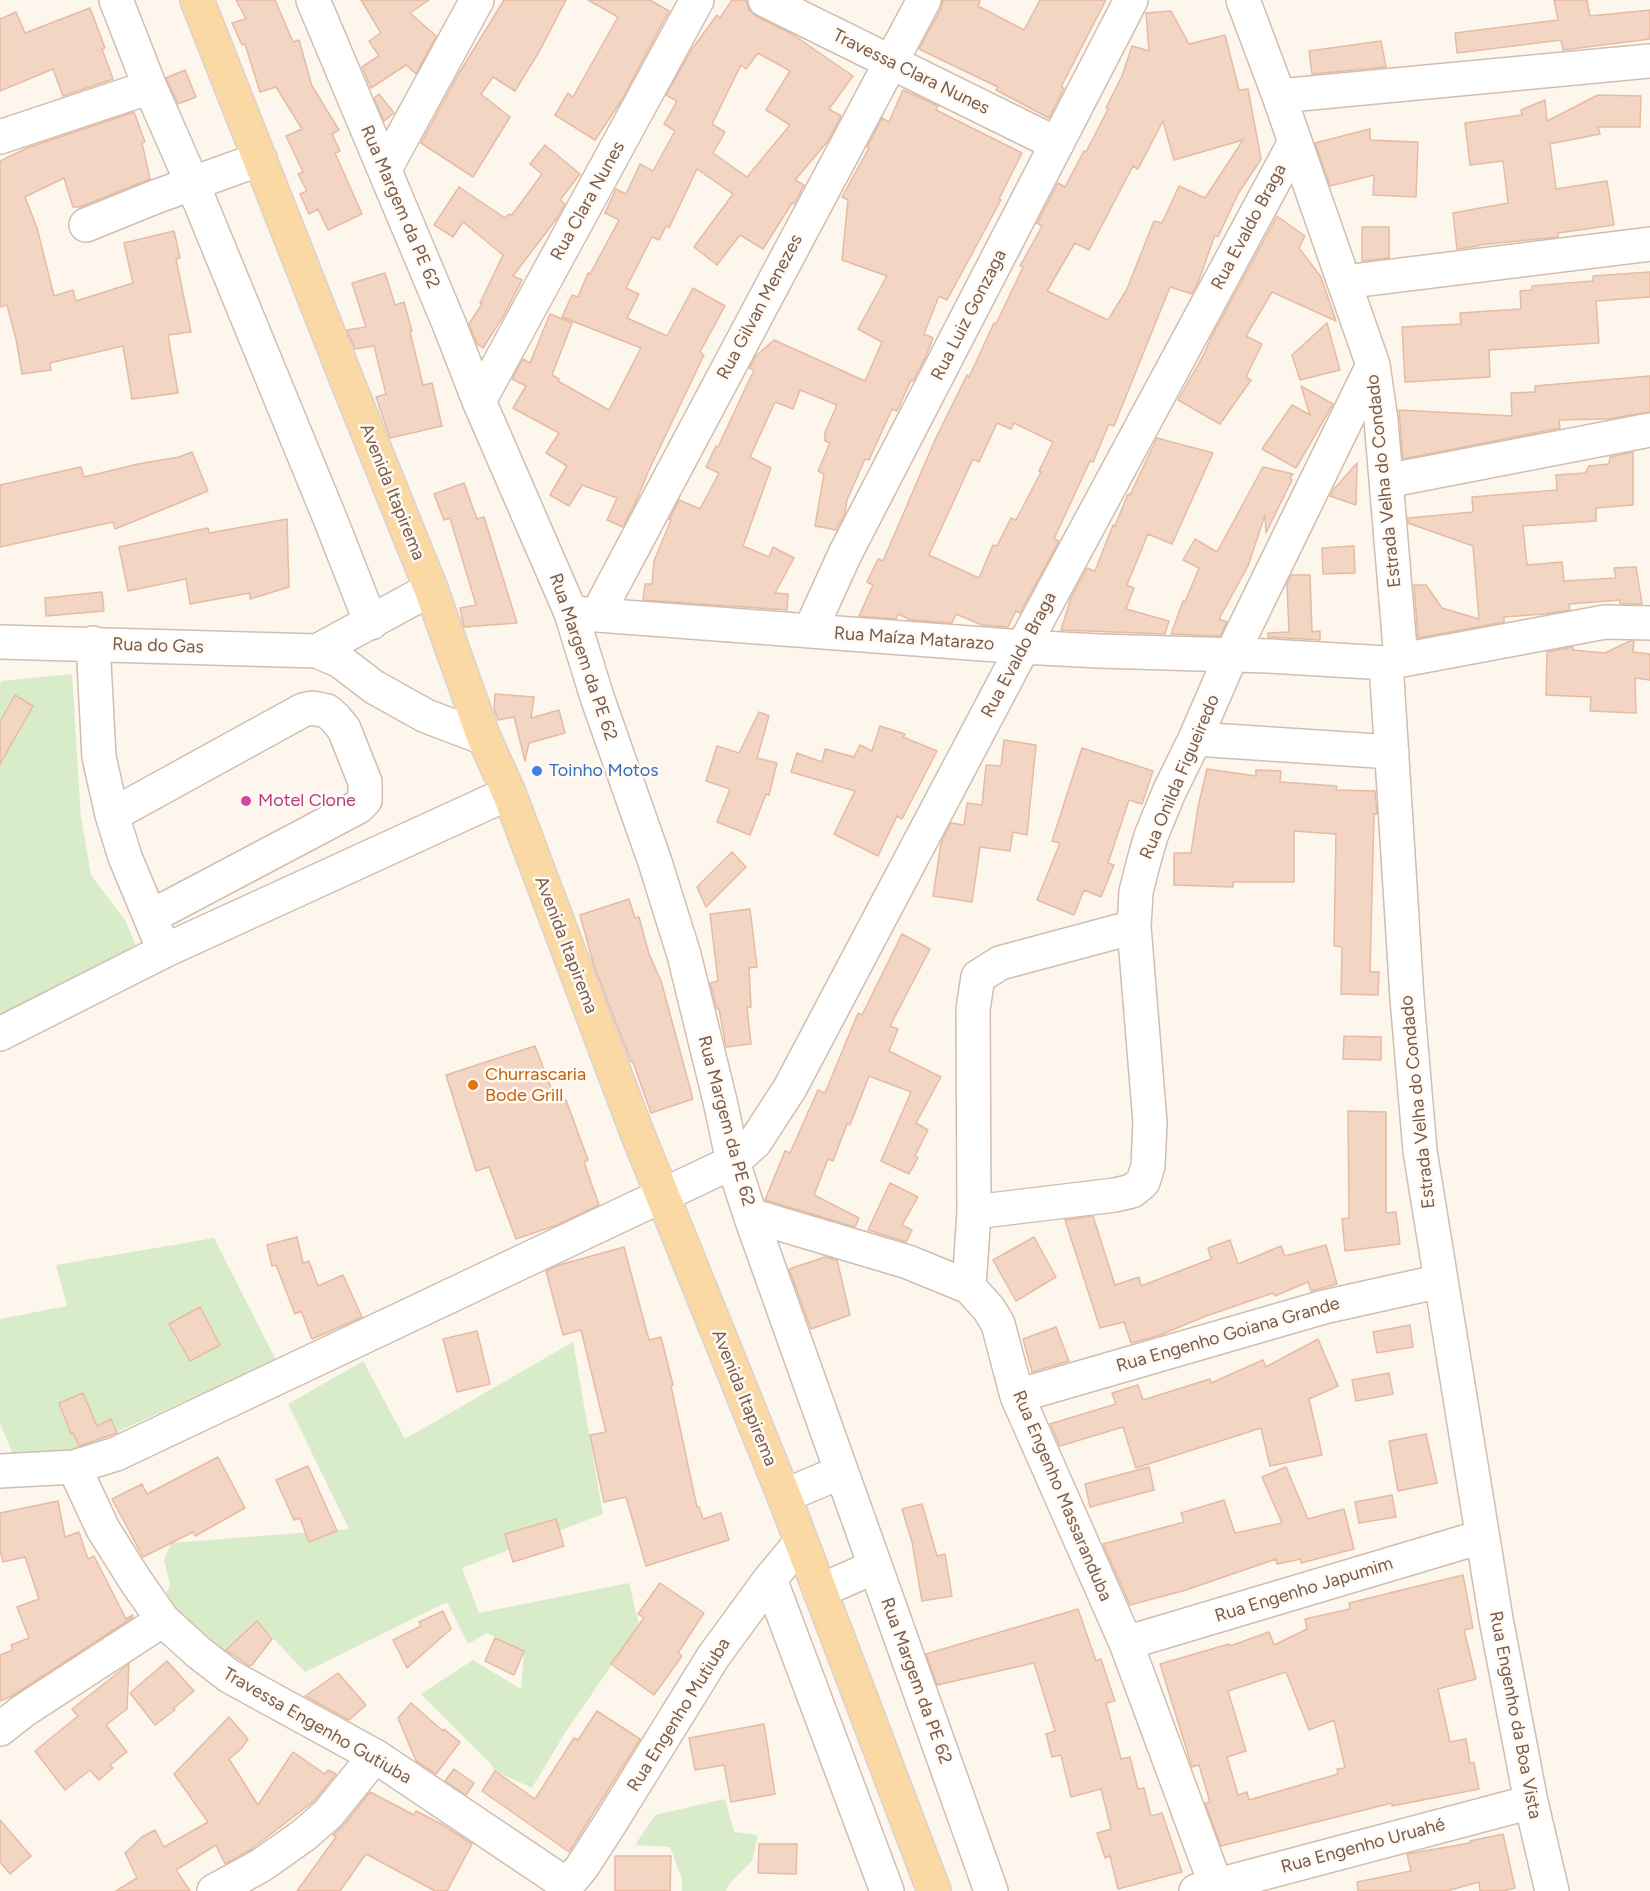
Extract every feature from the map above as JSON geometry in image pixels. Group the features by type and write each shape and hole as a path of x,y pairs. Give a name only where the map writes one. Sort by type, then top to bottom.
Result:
{"main road":[{"name":"Avenida Itapirema","path":"197,0 431,589 484,738 509,793 662,1196 784,1496 934,1891"}],"street":[{"path":"116,0 331,521 370,623"},
{"name":"Rua Margem da PE 62","path":"313,0 450,326 479,401 584,614 597,697 681,944 733,1162 874,1568 991,1891"},
{"path":"385,169 477,0"},
{"name":"Rua Clara Nunes","path":"479,401 698,0"},
{"name":"Travessa Clara Nunes","path":"765,0 1057,144"},
{"name":"Rua Gilvan Menezes","path":"584,614 924,0"},
{"name":"Rua Luiz Gonzaga","path":"810,632 845,554 1131,0"},
{"name":"Estrada Velha do Condado","path":"1243,0 1373,365 1378,390 1386,481 1394,661 1392,752 1412,1075 1420,1151 1481,1538"},
{"path":"1279,96 1650,61"},
{"path":"0,137 150,87"},
{"name":"Rua Evaldo Braga","path":"0,1471 74,1467 116,1454 733,1162 755,1142 790,1088 1023,647 1295,142"},
{"path":"86,225 260,159"},
{"path":"1344,282 1650,244"},
{"name":"Rua Onilda Figueiredo","path":"974,1212 1115,1195 1132,1191 1143,1182 1148,1166 1150,1122 1134,927 1136,892 1151,836 1231,656 1373,365"},
{"path":"1386,481 1650,430"},
{"name":"Rua do Gas","path":"317,651 431,589"},
{"name":"Rua Maíza Matarazo","path":"584,614 1023,647 1394,661"},
{"path":"1394,661 1605,622 1650,623"},
{"name":"Rua do Gas","path":"0,642 317,651 340,661 374,687 426,716 484,738"},
{"path":"93,644 99,758 125,857 164,951"},
{"path":"112,814 303,710 312,708 327,711 344,729 365,782 365,800 358,807 150,917"},
{"path":"1195,739 1392,752"},
{"path":"0,1034 164,951 509,793"},
{"path":"969,1287 974,1212 972,1009 978,977 1000,963 1134,927"},
{"name":"Rua Engenho Massaranduba","path":"750,1215 908,1262 969,1287 989,1309 998,1324 1017,1396 1126,1643 1209,1889"},
{"name":"Rua Engenho Goiana Grande","path":"1017,1396 1313,1310 1441,1281"},
{"name":"Travessa Engenho Gutiuba","path":"74,1467 103,1529 135,1580 163,1620 192,1647 229,1676 375,1756 575,1884"},
{"path":"784,1496 841,1472"},
{"name":"Rua Engenho Japumim","path":"1126,1643 1481,1538"},
{"name":"Rua Engenho da Boa Vista","path":"1481,1538 1531,1802 1552,1891"},
{"name":"Rua Engenho Mutiuba","path":"575,1884 712,1657 770,1579 801,1542"},
{"path":"820,1592 874,1568"},
{"path":"770,1579 887,1891"},
{"path":"0,1729 163,1620"},
{"path":"214,1891 260,1866 304,1835 328,1814 375,1756"},
{"name":"Rua Engenho Uruahé","path":"1209,1889 1531,1802"}],"green space":[{"path":"72,674 81,817 91,875 125,920 136,945 0,1015 0,684 2,681"},
{"path":"214,1238 276,1360 66,1455 14,1456 0,1424 0,1319 67,1306 56,1265"},
{"path":"573,1342 603,1514 462,1568 479,1613 629,1583 639,1625 565,1733 532,1788 495,1771 491,1764 421,1694 473,1660 521,1689 524,1651 487,1633 468,1644 447,1602 305,1672 257,1621 220,1656 163,1600 170,1585 164,1560 171,1543 349,1529 288,1404 363,1361 405,1439"},
{"path":"725,1799 734,1832 758,1835 752,1861 729,1884 726,1891 682,1891 682,1879 670,1847 635,1845 655,1815"}],"building":[{"path":"236,0 275,0 293,42 299,40 312,86 339,130 332,134 340,151 335,153 362,214 328,230 318,209 309,214 300,194 307,191 298,174 303,172 286,136 302,129 276,87 260,92 245,44 242,45 232,23 246,19"},
{"path":"361,0 429,0 410,13 436,36 416,74 406,65 371,88 362,67 379,56 369,41 381,33"},
{"path":"504,0 566,0 515,91 493,77 481,94 510,117 473,177 421,143 458,75"},
{"path":"588,0 650,0 669,11 621,101 595,140 555,115 568,93 573,97 618,17"},
{"path":"732,0 746,0 749,10 756,16 792,34 853,76 829,109 841,116 828,141 795,180 804,185 794,204 792,203 763,249 740,235 717,265 694,247 733,194 697,169 669,228 666,226 659,240 652,237 626,288 639,294 627,318 667,336 693,288 725,306 700,352 704,355 623,527 607,520 617,498 582,485 569,506 550,495 567,466 546,453 559,433 513,408 526,386 512,379 523,359 530,363 550,314 572,323 552,375 559,379 558,381 609,410 641,348 562,317 572,295 578,297 588,273 590,274 619,220 605,213 616,189 626,194 640,164 653,171 675,131 664,124 677,101 666,95 692,49 717,15 720,18","holes":["758,53 790,71 766,110 790,125 747,177 713,153 725,132 712,124 741,65 746,69"]},
{"path":"943,0 980,0 978,6 1024,30 1040,0 1106,0 1061,87 1064,88 1049,118 996,90 998,87 919,49 941,9"},
{"path":"1554,0 1587,0 1590,16 1650,10 1650,39 1563,50 1561,40 1457,53 1455,33 1558,20"},
{"path":"90,8 105,48 102,49 113,79 63,96 53,69 0,91 0,19 16,12 25,33"},
{"path":"1171,11 1189,44 1225,35 1239,90 1248,89 1261,159 1238,194 1218,237 1215,235 1192,294 1170,287 1114,426 1109,424 1093,462 1090,461 1054,539 1059,541 1020,613 1016,611 1008,627 982,625 956,614 952,623 911,620 898,614 896,619 859,616 873,585 867,582 878,559 883,561 935,440 1023,267 1020,266 1042,226 1037,223 1058,183 1065,187 1084,151 1086,152 1108,109 1106,108 1122,76 1132,46 1149,51 1146,13","holes":["1163,121 1174,160 1243,140 1205,198 1179,186 1162,223 1154,221 1127,289 1108,320 1047,291 1075,243 1089,250 1133,166 1138,169","997,423 1011,429 1014,423 1053,442 1039,471 1041,472 1016,520 1011,518 997,546 993,545 979,578 929,555 973,459 979,462"]},
{"path":"1381,41 1386,67 1312,74 1309,51"},
{"path":"185,70 196,97 178,104 166,78"},
{"path":"903,90 938,106 936,110 1022,153 999,199 1001,200 947,300 939,296 924,334 933,338 926,356 913,381 911,380 897,411 892,409 869,460 865,459 847,500 845,513 836,530 815,526 824,474 818,471 830,443 825,441 825,432 837,405 800,390 793,409 775,402 750,457 771,468 743,546 769,557 773,547 794,558 775,593 788,594 787,610 643,600 645,584 652,584 654,561 671,520 669,519 679,500 700,509 719,473 706,467 716,446 718,447 754,370 749,368 756,356 774,340 865,381 882,342 858,329 887,276 842,260 848,200 842,197 869,148 867,147 882,118 889,122"},
{"path":"379,94 394,113 384,121 374,98"},
{"path":"1598,95 1641,96 1640,127 1598,127 1600,134 1550,144 1556,189 1607,181 1614,225 1558,233 1558,237 1457,249 1453,213 1508,203 1503,161 1470,165 1465,123 1522,115 1521,110 1545,100 1547,121"},
{"path":"134,112 145,142 142,143 150,179 80,207 73,207 64,178 25,197 37,228 54,296 73,290 76,301 133,283 124,243 174,231 180,258 176,259 191,332 168,335 178,393 132,399 123,346 50,363 51,370 22,374 7,305 0,307 0,161 27,148"},
{"path":"1370,129 1370,140 1418,142 1416,197 1373,195 1374,175 1330,186 1315,143"},
{"path":"545,145 580,174 560,200 565,204 557,218 513,276 522,280 483,348 477,344 469,324 482,304 480,303 503,255 463,222 453,237 434,225 459,187 505,218 509,214 512,215 542,174 530,164"},
{"path":"1277,216 1305,236 1299,248 1321,277 1336,321 1272,292 1246,336 1262,344 1246,377 1251,380 1220,424 1178,400"},
{"path":"1362,227 1389,227 1389,258 1362,261"},
{"path":"1650,272 1650,297 1596,301 1599,343 1489,350 1490,377 1405,382 1402,327 1461,324 1460,313 1521,309 1520,291 1532,290 1532,286 1593,281 1593,276"},
{"path":"385,273 395,305 404,302 423,385 432,383 442,426 390,438 376,397 386,394 374,346 355,349 347,330 366,327 352,283"},
{"path":"1327,323 1340,370 1300,380 1292,355"},
{"path":"1650,376 1650,412 1607,419 1559,420 1560,428 1403,459 1399,410 1512,416 1511,393 1535,392 1535,386"},
{"path":"1301,386 1333,404 1296,468 1262,449 1292,405 1310,415"},
{"path":"1157,438 1213,453 1172,544 1148,534 1127,585 1134,588 1126,609 1169,621 1165,634 1061,630 1071,598 1087,568 1095,571 1113,525 1115,526 1128,494 1130,495"},
{"path":"192,452 208,491 115,529 113,522 0,547 0,485 81,467 84,477 179,457"},
{"path":"1633,452 1633,505 1596,508 1596,521 1523,526 1527,565 1562,562 1564,581 1616,578 1614,568 1636,567 1642,604 1620,604 1620,600 1569,604 1570,610 1504,617 1504,622 1418,638 1414,585 1426,585 1442,608 1479,619 1473,546 1408,523 1408,518 1473,512 1472,497 1557,490 1556,475 1585,473 1589,466 1609,464 1610,457"},
{"path":"1357,463 1356,505 1330,496 1334,489"},
{"path":"1263,467 1293,474 1290,478 1292,480 1266,533 1265,515 1248,566 1219,619 1227,622 1220,636 1171,634 1183,601 1185,602 1199,568 1183,560 1195,539 1217,552"},
{"path":"464,483 477,519 484,517 517,623 464,627 460,608 476,605 450,518 444,520 434,494"},
{"path":"287,519 289,587 250,599 250,593 190,604 186,579 128,591 119,547 208,528 209,533"},
{"path":"1354,546 1355,573 1323,574 1322,548"},
{"path":"1291,575 1310,575 1312,632 1320,631 1320,640 1268,637 1268,633 1289,632 1287,584"},
{"path":"102,592 104,611 46,616 45,598"},
{"path":"1634,641 1633,652 1650,654 1650,680 1635,678 1636,713 1590,711 1591,697 1546,695 1547,652 1573,647 1573,650 1605,653"},
{"path":"495,694 534,697 531,718 559,710 565,733 529,743 525,761 514,717 498,720 494,709"},
{"path":"15,695 33,706 0,764 0,722"},
{"path":"759,712 769,716 757,758 777,763 769,795 766,794 750,835 717,822 730,789 706,781 717,746 739,753"},
{"path":"880,726 905,734 903,737 937,751 902,819 897,816 878,856 834,834 855,791 791,772 797,753 822,762 825,749 854,757 860,745 872,751"},
{"path":"1004,740 1036,745 1027,835 1013,832 1010,851 980,847 972,902 933,896 941,843 951,823 964,825 967,803 982,805 986,765 1001,766"},
{"path":"1082,748 1153,771 1142,804 1129,800 1108,863 1114,865 1101,897 1084,890 1074,915 1037,900 1060,843 1052,841"},
{"path":"1207,769 1256,776 1256,770 1281,771 1280,782 1337,786 1336,790 1375,791 1377,814 1374,814 1370,972 1379,972 1378,995 1341,994 1342,947 1334,946 1336,834 1294,831 1294,882 1233,882 1233,887 1174,885 1174,853 1191,853"},
{"path":"732,852 746,867 706,907 697,887"},
{"path":"629,899 635,918 639,917 649,954 661,981 693,1099 651,1113 594,966 580,915"},
{"path":"750,909 757,967 749,968 751,1007 747,1007 751,1044 726,1047 719,1009 717,1009 710,983 718,981 710,914"},
{"path":"902,934 930,949 890,1026 898,1029 889,1051 941,1077 916,1123 928,1130 915,1156 918,1158 909,1174 881,1161 911,1092 869,1076 850,1125 847,1124 833,1161 828,1159 814,1195 859,1218 855,1227 765,1200 785,1151 790,1153 818,1090 825,1093 858,1013 862,1015"},
{"path":"1344,1036 1381,1037 1381,1060 1343,1059"},
{"path":"535,1046 557,1103 566,1100 588,1160 584,1162 599,1205 557,1225 516,1239 489,1167 476,1171 446,1075"},
{"path":"1348,1111 1386,1112 1386,1213 1396,1212 1400,1244 1345,1251 1342,1219 1349,1218"},
{"path":"890,1183 918,1197 902,1225 912,1230 906,1242 868,1230"},
{"path":"1093,1216 1115,1285 1139,1277 1141,1286 1211,1259 1208,1248 1230,1240 1238,1264 1281,1246 1285,1256 1326,1245 1337,1284 1311,1291 1308,1282 1275,1296 1273,1293 1160,1335 1131,1343 1124,1322 1100,1328 1065,1220"},
{"path":"297,1237 303,1263 309,1261 318,1286 343,1275 362,1317 312,1339 301,1311 295,1314 276,1265 272,1266 267,1245"},
{"path":"1034,1237 1056,1277 1016,1301 993,1260"},
{"path":"624,1247 649,1340 661,1337 697,1507 703,1519 721,1513 729,1540 646,1566 626,1497 604,1502 590,1435 606,1432 581,1330 563,1335 546,1271 559,1265"},
{"path":"825,1257 837,1260 850,1315 811,1329 789,1269"},
{"path":"200,1307 220,1345 190,1361 169,1324"},
{"path":"1410,1325 1413,1347 1377,1353 1373,1332"},
{"path":"1056,1327 1069,1361 1032,1372 1023,1339"},
{"path":"477,1331 490,1384 457,1392 443,1339"},
{"path":"1318,1339 1338,1386 1309,1399 1322,1455 1270,1466 1261,1428 1136,1468 1123,1427 1060,1446 1050,1424 1116,1404 1112,1393 1138,1385 1143,1400 1210,1379 1211,1383 1263,1360 1266,1367"},
{"path":"1389,1373 1393,1394 1356,1401 1352,1380"},
{"path":"83,1393 97,1426 111,1419 117,1433 79,1446 73,1433 71,1434 59,1403"},
{"path":"1426,1434 1437,1483 1398,1491 1389,1441"},
{"path":"218,1457 245,1508 195,1536 193,1532 143,1557 112,1499 142,1484 147,1494"},
{"path":"308,1466 337,1531 309,1542 300,1518 294,1520 276,1480"},
{"path":"1149,1467 1154,1490 1090,1507 1085,1484"},
{"path":"1286,1467 1308,1519 1344,1509 1354,1549 1301,1563 1301,1559 1277,1564 1276,1559 1186,1590 1130,1605 1103,1544 1184,1522 1181,1513 1224,1500 1235,1533 1282,1523 1262,1477"},
{"path":"1392,1495 1396,1517 1359,1523 1355,1502"},
{"path":"58,1501 65,1537 79,1532 88,1559 94,1556 126,1619 133,1615 132,1618 12,1696 0,1701 0,1655 13,1650 11,1645 29,1638 17,1607 39,1599 25,1557 3,1562 0,1550 0,1513"},
{"path":"922,1504 937,1556 945,1554 952,1596 922,1601 912,1542 902,1509"},
{"path":"556,1519 564,1546 513,1562 505,1534"},
{"path":"1463,1575 1473,1628 1464,1630 1476,1679 1438,1689 1450,1742 1466,1739 1470,1763 1474,1763 1479,1789 1392,1806 1392,1803 1221,1846 1205,1803 1210,1802 1199,1765 1192,1767 1160,1664 1229,1644 1230,1646 1269,1632 1274,1645 1307,1629 1305,1619 1350,1609 1349,1603","holes":["1286,1672 1309,1730 1334,1720 1345,1768 1337,1769 1338,1774 1249,1800 1247,1792 1238,1795 1227,1757 1246,1751 1228,1691"]},
{"path":"660,1583 704,1613 678,1653 682,1656 654,1695 611,1664 644,1618 638,1614"},
{"path":"1078,1609 1096,1661 1101,1659 1115,1701 1106,1703 1121,1759 1130,1757 1138,1789 1144,1788 1151,1816 1162,1813 1182,1872 1118,1889 1110,1856 1105,1858 1097,1833 1111,1829 1101,1789 1071,1797 1061,1755 1052,1757 1046,1734 1055,1731 1034,1663 937,1685 926,1654"},
{"path":"443,1611 451,1629 407,1668 393,1640 421,1626 419,1622"},
{"path":"257,1621 272,1639 249,1666 226,1650"},
{"path":"495,1638 524,1651 514,1675 485,1661"},
{"path":"167,1661 194,1691 173,1709 175,1710 155,1725 130,1693"},
{"path":"129,1664 127,1709 106,1725 127,1752 110,1765 113,1768 99,1780 90,1770 65,1790 35,1751 78,1716 72,1709"},
{"path":"338,1673 366,1705 349,1720 305,1696"},
{"path":"411,1703 443,1731 444,1729 460,1742 436,1774 416,1761 398,1718"},
{"path":"597,1711 640,1739 569,1852 482,1791 495,1771 535,1799 574,1738 578,1740"},
{"path":"229,1717 248,1739 241,1749 229,1759 258,1805 293,1752 325,1774 328,1770 336,1774 314,1801 250,1850 225,1864 216,1845 176,1870 190,1891 116,1891 137,1878 125,1853 142,1837 155,1830 164,1847 208,1822 174,1774"},
{"path":"764,1724 775,1794 731,1802 724,1765 695,1770 689,1738"},
{"path":"454,1769 474,1783 466,1795 445,1781"},
{"path":"370,1792 414,1815 416,1811 472,1844 447,1891 435,1891 366,1854 340,1891 297,1891 336,1837 333,1835"},
{"path":"0,1820 31,1856 10,1874 0,1862"},
{"path":"1503,1834 1515,1888 1503,1891 1480,1891 1479,1882 1447,1891 1358,1891 1357,1882 1411,1871 1407,1854 1470,1843 1470,1841"},
{"path":"759,1844 797,1844 796,1874 758,1873"},
{"path":"615,1856 671,1856 670,1891 615,1891"}],"place":[{"name":"Toinho Motos","path":"537,771"},
{"name":"Motel Clone","path":"246,801"},
{"name":"Churrascaria Bode Grill","path":"473,1085"}]}
